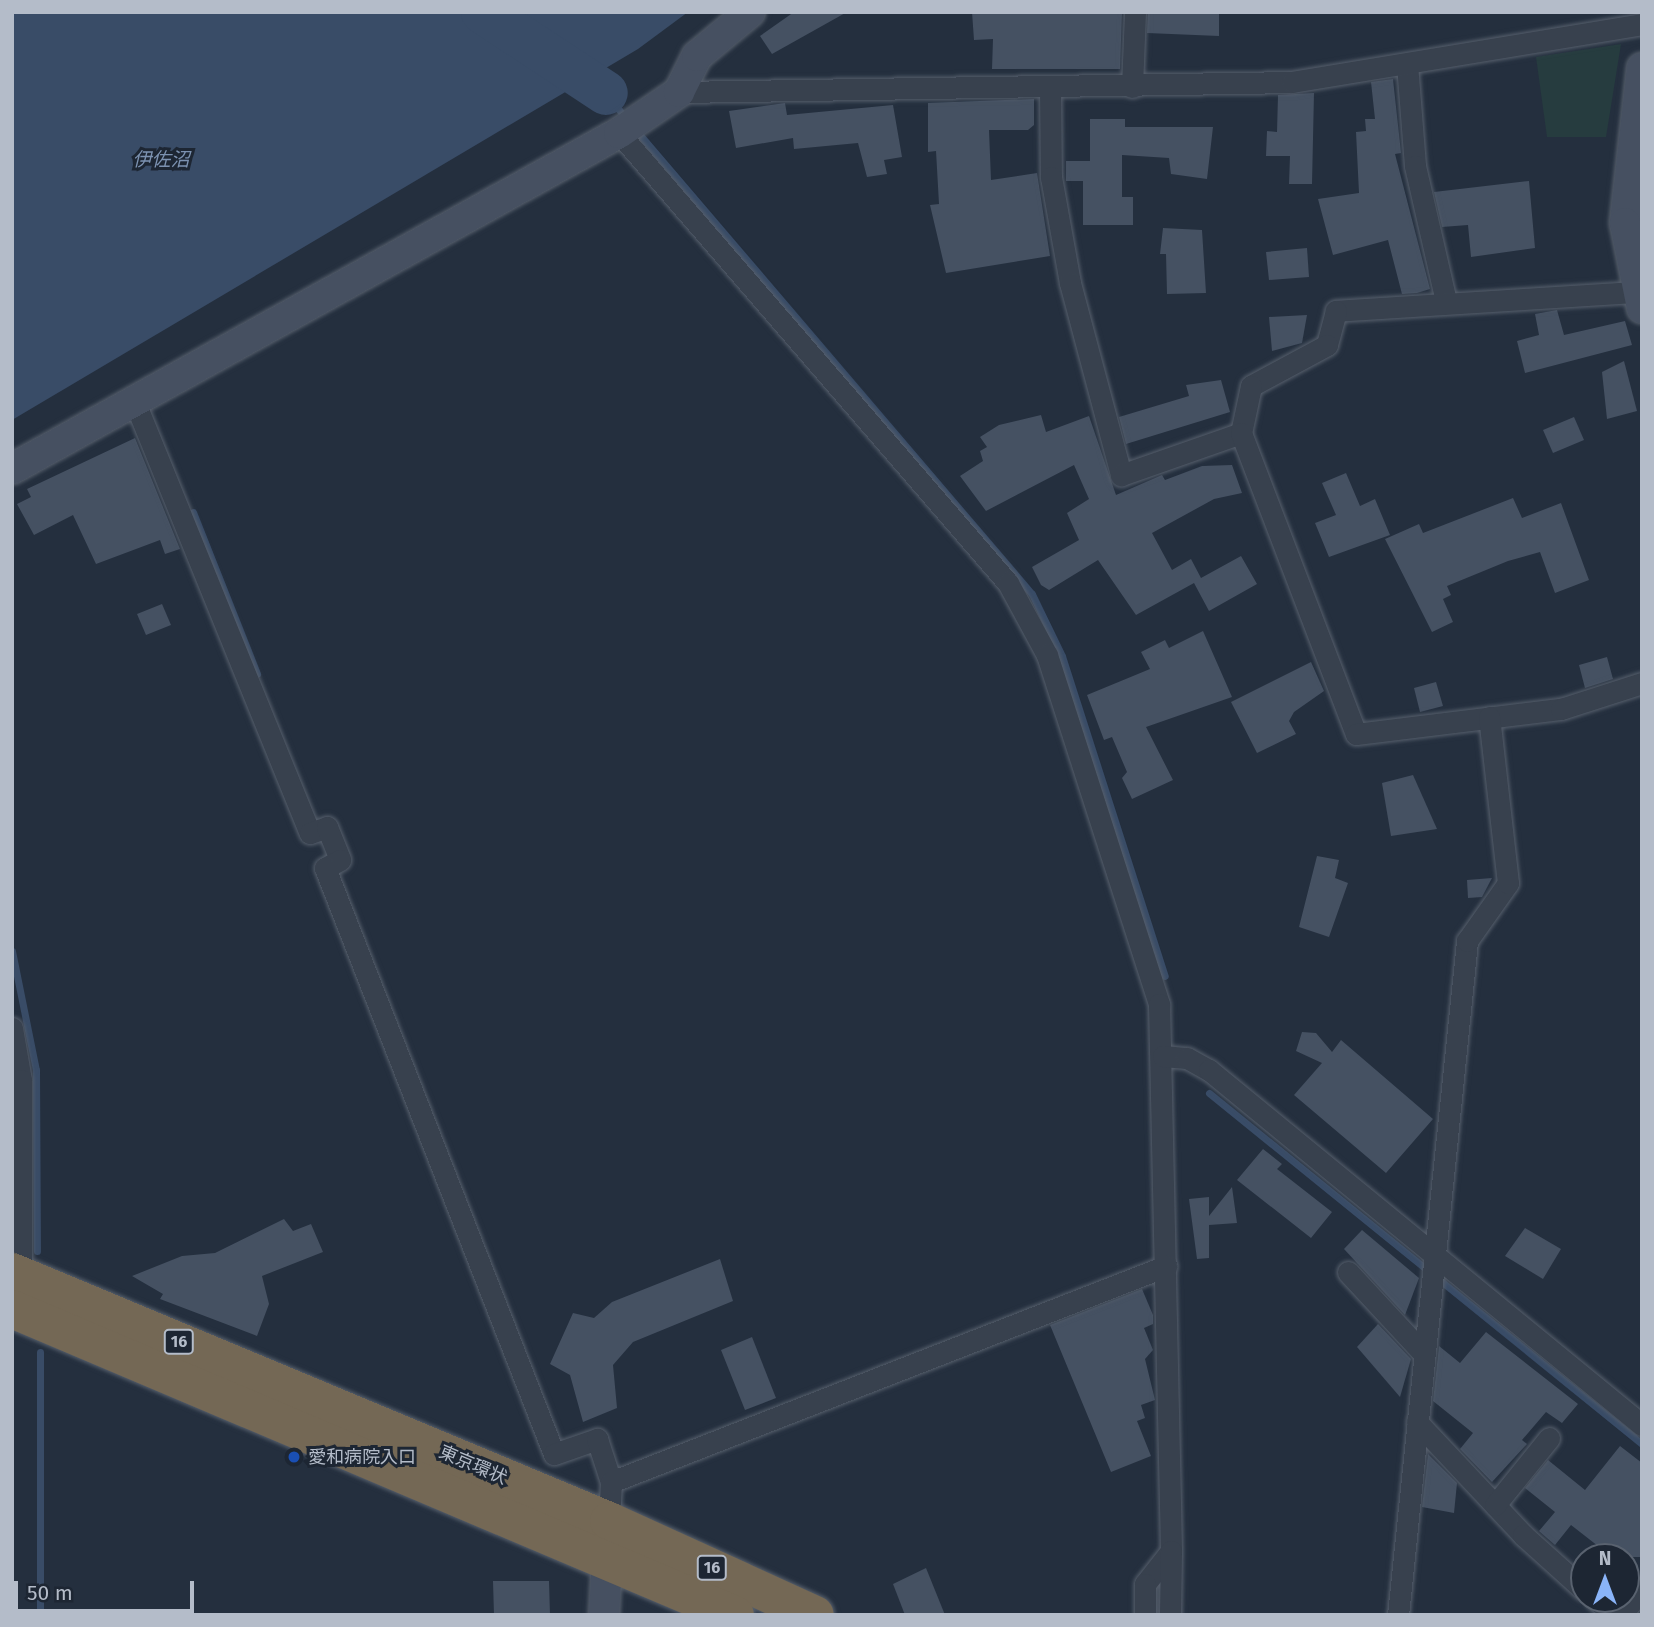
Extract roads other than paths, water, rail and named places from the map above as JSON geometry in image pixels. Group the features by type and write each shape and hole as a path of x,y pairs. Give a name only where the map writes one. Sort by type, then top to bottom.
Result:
{"highway":[{"name":"東京環状","path":"15,1286 609,1521 815,1615"},
{"name":"東京環状","path":"15,1286 607,1559 735,1615"}],"street":[{"path":"12,469 619,134 679,92 697,56 750,12"},
{"path":"1132,87 1135,12"},
{"path":"679,92 849,84 1132,87 1292,82 1642,24"},
{"path":"1408,64 1415,166 1446,301"},
{"path":"1642,68 1625,223 1639,300 1446,301 1336,311 1327,345 1251,386 1241,433 1356,734 1561,709 1642,683"},
{"path":"1050,87 1052,177 1070,283 1121,475 1241,433"},
{"path":"619,134 1008,583 1031,621 1159,1004 1163,1056 1170,1615"},
{"path":"134,400 310,833 327,827 340,860 325,868 554,1454 597,1439 611,1482 604,1615"},
{"path":"1398,1615 1467,941 1508,883 1489,717"},
{"path":"12,1028 21,1080 15,1286"},
{"path":"1163,1056 1187,1058 1209,1070 1433,1259 1642,1425"},
{"path":"611,1482 1166,1266"},
{"path":"1349,1272 1423,1353"},
{"path":"1417,1422 1495,1505 1570,1577"},
{"path":"1495,1505 1549,1438"},
{"path":"1145,1615 1145,1584 1171,1551"},
{"path":"1619,1615 1642,1589"}],"water":[{"name":"伊佐沼","path":"12,12 688,12 638,49 12,420"}],"waterway":[{"name":"伊佐沼","path":"483,12 606,93"},
{"path":"606,93 627,120"},
{"path":"635,129 1032,594 1062,656 1165,976"},
{"path":"193,512 257,674"},
{"path":"12,951 36,1070 37,1251"},
{"path":"1209,1093 1642,1444"},
{"path":"40,1352 40,1615"}],"place":[{"name":"愛和病院入口","path":"294,1457"}]}
